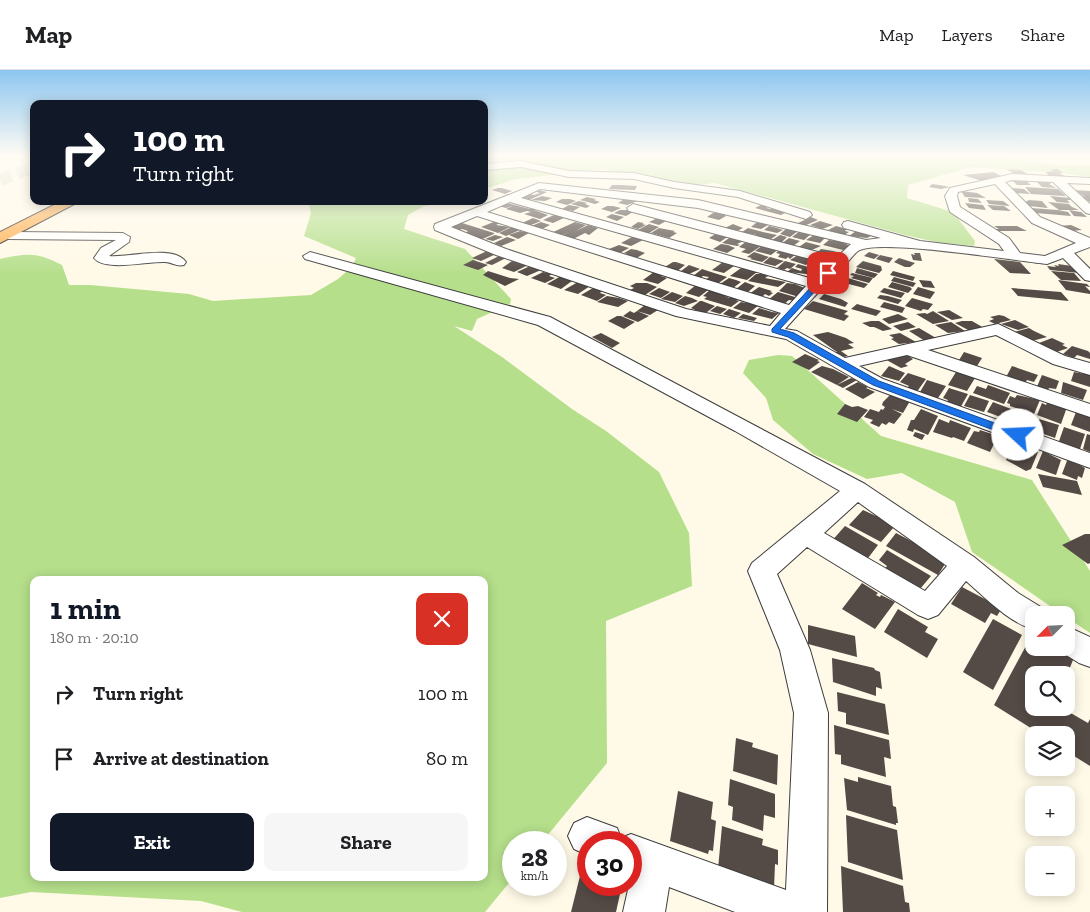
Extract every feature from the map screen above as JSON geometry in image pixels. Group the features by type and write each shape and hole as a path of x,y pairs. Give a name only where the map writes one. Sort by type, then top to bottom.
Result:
{"highway":[{"path":"4,235 52,205"},
{"path":"4,235 65,205"}],"street":[{"path":"513,196 440,228 501,252 682,313 775,330 791,335 876,383 1090,461"},
{"path":"501,252 616,196"},
{"path":"642,196 684,201 866,244"},
{"path":"748,196 817,217"},
{"path":"951,196 954,209 1004,241 1016,257"},
{"path":"1013,196 1036,220 1089,242"},
{"path":"1075,196 1090,210"},
{"path":"509,198 816,284"},
{"path":"599,205 714,229 840,262"},
{"path":"476,212 792,311"},
{"path":"613,290 740,214"},
{"path":"834,221 919,245"},
{"path":"4,235 123,237 122,242 106,251 102,258 110,261 170,257 180,262"},
{"path":"775,330 816,284 854,248 866,244 883,242 919,245 1047,260 1089,242"},
{"path":"1066,253 1090,277"},
{"path":"310,256 544,321 742,426 857,490 965,564 1008,601 1025,612"},
{"path":"844,364 998,328 1059,360 1090,369"},
{"path":"907,350 1090,411"},
{"path":"806,912 811,713 794,650 762,571 857,490"},
{"path":"805,534 928,607 965,564"},
{"path":"1075,644 1090,653"},
{"path":"644,912 642,857 790,912"}],"green space":[{"path":"764,196 907,196 907,198 953,212 975,241 974,246 936,242"},
{"path":"309,205 430,205 424,206 408,215 404,229 465,249 511,299 510,304 477,319 472,331 454,326 502,357 572,409 606,431 659,472 689,533 692,586 606,621 607,763 551,831 502,831 502,891 485,912 242,912 201,901 31,892 0,898 0,259 25,255 46,258 62,265 69,285 90,285 189,294 213,301 311,295 338,279 352,267 356,258 304,236 311,213"},
{"path":"778,355 792,356 881,436 1032,480 1090,571 1090,633 1075,623 1075,606 1050,606 972,552 955,502 902,473 867,479 813,454 773,420 766,398 743,373 749,360"}],"building":[{"path":"524,196 537,196 529,200 522,197"},
{"path":"541,196 552,198 545,201 531,200"},
{"path":"983,196 986,198 965,197"},
{"path":"1050,196 1071,198 1074,200 1067,200 1070,203 1057,202"},
{"path":"1083,196 1090,196 1090,202"},
{"path":"587,197 600,202 595,204 580,200"},
{"path":"626,198 643,199 627,205 618,203"},
{"path":"968,198 978,199 982,203 969,202"},
{"path":"562,199 576,201 567,205 556,202"},
{"path":"986,200 1003,201 1010,206 989,204"},
{"path":"1029,200 1042,201 1048,208 1029,206 1025,202"},
{"path":"579,201 590,206 586,208 571,204"},
{"path":"1048,202 1069,204 1079,210 1059,210"},
{"path":"507,203 530,209 534,208 537,209 534,210 548,215 540,219 524,214 531,212 520,213 506,209 512,206 506,208 498,206"},
{"path":"965,203 983,205 986,210 969,208"},
{"path":"763,204 770,206 766,208 771,209 775,207 786,210 782,212 785,213 781,215 755,208"},
{"path":"569,205 580,207 573,211 562,209"},
{"path":"987,205 1004,206 1011,211 993,210"},
{"path":"607,206 621,208 612,212 601,209"},
{"path":"1031,208 1068,212 1071,216 1036,213"},
{"path":"620,210 633,212 626,216 614,213"},
{"path":"1069,210 1081,212 1087,217 1074,216"},
{"path":"713,213 723,213 726,216 719,220 707,217"},
{"path":"612,214 624,217 617,221 606,217"},
{"path":"554,215 564,218 553,223 543,220"},
{"path":"660,217 666,221 659,225 649,222"},
{"path":"811,217 818,220 804,226 796,224"},
{"path":"533,218 541,221 531,225 520,224"},
{"path":"496,221 501,223 496,225 510,227 498,233 481,227"},
{"path":"820,221 833,225 822,229 810,225"},
{"path":"459,222 494,234 480,240 464,234 468,231 462,229 456,232 447,227"},
{"path":"541,222 550,225 540,230 529,227"},
{"path":"575,222 586,225 576,231 588,225 598,228 589,235 585,233 571,240 561,236 569,232 560,236 551,233"},
{"path":"638,222 646,225 638,229 631,227"},
{"path":"756,223 768,225 761,229 751,227"},
{"path":"649,224 659,227 649,233 638,230"},
{"path":"733,224 743,228 735,232 723,229"},
{"path":"1071,225 1082,230 1072,231 1058,226"},
{"path":"514,226 522,229 506,236 499,233"},
{"path":"769,226 783,230 777,233 764,230"},
{"path":"836,226 847,229 845,231 849,232 844,235 828,230"},
{"path":"994,226 1017,226 1027,231 996,231 993,229 999,229"},
{"path":"659,228 677,233 669,238 651,233"},
{"path":"748,228 777,235 771,239 765,238 763,240 755,237 757,235 742,232"},
{"path":"787,228 798,231 790,237 780,234"},
{"path":"520,231 529,233 518,239 509,235"},
{"path":"800,231 811,234 804,240 792,237"},
{"path":"856,231 871,236 867,238 849,236"},
{"path":"717,233 730,235 720,242 709,238"},
{"path":"495,235 503,237 493,241 485,239"},
{"path":"780,235 787,237 781,243 772,240"},
{"path":"814,235 826,237 820,243 806,240"},
{"path":"732,236 746,240 737,244 740,245 737,246 722,243"},
{"path":"507,237 516,240 501,246 494,243"},
{"path":"632,237 643,240 631,246 621,243"},
{"path":"789,238 800,241 793,246 781,244"},
{"path":"748,240 761,246 749,254 741,252 746,249 739,247"},
{"path":"829,240 842,242 850,246 843,250 823,245"},
{"path":"806,242 821,246 807,252 796,249"},
{"path":"721,244 735,248 727,253 713,249"},
{"path":"619,245 629,248 618,254 610,252 613,250 609,249"},
{"path":"763,245 780,248 771,255 755,251"},
{"path":"631,249 645,253 635,259 623,256 627,254 624,253"},
{"path":"781,249 797,253 790,259 788,257 786,259 778,257 780,254 776,253"},
{"path":"821,249 841,253 836,258 816,254"},
{"path":"487,251 496,254 481,261 472,258"},
{"path":"754,252 769,257 762,262 747,257"},
{"path":"869,252 879,255 874,259 864,256"},
{"path":"914,253 920,253 922,261 913,260 911,254 915,255"},
{"path":"798,255 813,258 806,265 790,260"},
{"path":"880,255 893,258 889,263 876,259"},
{"path":"499,256 506,258 492,265 485,263"},
{"path":"770,257 784,261 775,266 763,263"},
{"path":"816,258 831,262 825,268 808,265"},
{"path":"899,258 915,263 910,267 905,267 894,262"},
{"path":"994,259 1020,262 1031,274 1010,273"},
{"path":"473,260 488,265 478,270 463,265"},
{"path":"512,261 528,265 514,272 502,268"},
{"path":"785,261 796,264 790,269 777,268"},
{"path":"863,261 881,266 882,270 879,273 856,267"},
{"path":"673,262 685,265 676,272 663,268"},
{"path":"723,262 734,266 724,273 712,270"},
{"path":"798,264 821,271 816,275 787,272 792,268 801,271 802,269 795,267"},
{"path":"1058,264 1072,266 1079,273 1050,270 1047,266 1056,267 1054,265 1059,266"},
{"path":"689,265 700,269 689,274 681,271"},
{"path":"530,266 541,270 527,276 517,272"},
{"path":"741,268 757,272 747,280 730,276"},
{"path":"857,268 878,274 874,278 855,273"},
{"path":"702,269 727,277 716,285 704,281 709,277 703,276 700,278 693,276"},
{"path":"488,271 519,279 505,286 483,275"},
{"path":"893,271 915,277 913,281 890,275"},
{"path":"1051,271 1074,273 1081,281 1061,280"},
{"path":"543,272 552,274 549,276 555,278 545,283 531,278"},
{"path":"654,272 667,278 658,284 643,280"},
{"path":"852,273 873,278 869,283 851,278 854,276 850,275"},
{"path":"756,274 768,276 765,278 786,282 778,287 748,281"},
{"path":"561,276 572,281 561,289 547,284"},
{"path":"894,277 916,283 913,287 891,281"},
{"path":"729,278 741,282 733,288 720,284"},
{"path":"848,278 868,284 864,288 845,283"},
{"path":"919,280 931,281 935,288 923,287"},
{"path":"1058,280 1087,284 1090,287 1085,286 1090,291 1090,294 1066,290"},
{"path":"578,282 590,286 578,294 564,290"},
{"path":"745,282 755,286 748,292 736,289"},
{"path":"892,282 912,289 908,293 888,287"},
{"path":"636,283 647,283 657,287 645,295 630,290 634,288 630,286"},
{"path":"787,283 807,289 799,297 779,291"},
{"path":"696,285 708,290 699,297 686,293"},
{"path":"759,287 773,293 769,296 765,294 761,298 749,294"},
{"path":"918,287 935,292 930,299 913,294"},
{"path":"593,288 602,291 600,293 606,295 597,301 581,295"},
{"path":"659,288 670,292 661,298 649,294"},
{"path":"884,288 905,293 901,298 880,292"},
{"path":"1011,288 1061,292 1069,301 1018,296"},
{"path":"711,289 729,298 731,296 738,298 736,300 739,301 731,307 704,299 707,297 703,296"},
{"path":"672,292 683,296 675,302 661,299"},
{"path":"778,292 798,298 795,301 789,300 783,305 768,300"},
{"path":"824,294 848,303 845,307 819,299"},
{"path":"880,295 902,300 898,304 877,298"},
{"path":"607,296 628,301 618,307 597,302"},
{"path":"685,296 698,301 684,306 675,303"},
{"path":"912,298 933,304 928,310 923,309 921,311 905,306"},
{"path":"700,301 715,306 702,313 691,308"},
{"path":"749,301 759,305 749,313 733,308 741,302 746,303"},
{"path":"813,301 848,311 844,314 849,316 844,321 804,309"},
{"path":"884,302 905,308 902,313 880,307"},
{"path":"857,304 881,311 876,316 851,309"},
{"path":"645,305 658,310 650,315 637,311"},
{"path":"717,306 727,309 720,314 710,311"},
{"path":"759,308 779,313 772,319 752,314"},
{"path":"729,309 741,313 734,318 723,314"},
{"path":"949,310 963,318 952,320 937,312"},
{"path":"630,311 634,313 637,311 649,316 638,322 623,316"},
{"path":"933,311 949,321 933,324 916,314 927,314"},
{"path":"743,314 757,318 754,321 738,318"},
{"path":"898,314 908,319 889,324 882,319"},
{"path":"999,315 1011,320 995,324 989,321 994,319 990,317"},
{"path":"617,316 635,322 624,329 608,321"},
{"path":"1015,320 1029,327 1018,330 1001,324"},
{"path":"879,321 892,329 883,331 862,323"},
{"path":"972,321 984,328 970,331 955,323"},
{"path":"908,322 916,327 901,331 893,326"},
{"path":"951,322 965,331 948,333 935,325"},
{"path":"919,328 936,338 925,341 909,331"},
{"path":"1029,328 1047,337 1032,341 1014,332"},
{"path":"828,332 854,343 848,344 854,348 841,351 848,356 839,358 832,353 837,352 813,335"},
{"path":"601,333 620,343 612,348 592,337"},
{"path":"900,333 916,342 899,344 891,339 894,338 889,335"},
{"path":"1052,338 1065,344 1062,345 1068,348 1054,353 1039,343"},
{"path":"1072,346 1088,351 1090,359 1077,355 1074,358 1063,354"},
{"path":"964,352 982,358 974,371 956,365"},
{"path":"906,353 913,357 910,357 913,359 905,364 908,366 901,368 883,358"},
{"path":"805,354 820,362 809,370 792,362"},
{"path":"822,366 849,377 837,385 811,372"},
{"path":"889,366 905,373 899,381 881,376"},
{"path":"1012,366 1038,375 1034,382 1027,380 1024,385 1005,379"},
{"path":"956,372 975,378 967,391 948,385"},
{"path":"1074,372 1090,375 1090,387 1071,381"},
{"path":"908,373 926,379 916,393 906,389 909,386 900,382"},
{"path":"1042,375 1059,381 1056,389 1049,388 1047,392 1036,389"},
{"path":"851,378 857,380 843,388 837,385"},
{"path":"927,380 946,386 936,401 920,392"},
{"path":"858,382 875,392 863,399 845,389"},
{"path":"1063,382 1087,390 1083,400 1061,393"},
{"path":"988,385 1010,393 1004,404 973,393 977,386 986,389"},
{"path":"949,388 968,394 959,410 945,405 948,400 943,398"},
{"path":"891,394 910,401 903,413 892,409 902,414 894,424 889,422 886,425 882,423 879,427 870,423 873,420 864,417 870,409 879,412 881,409 883,410 885,407 882,405 883,402"},
{"path":"970,395 989,401 984,412 964,406"},
{"path":"1017,395 1040,400 1034,414 1010,406 1007,403 1010,396 1015,398"},
{"path":"1048,401 1067,407 1061,424 1037,415 1042,403 1046,405"},
{"path":"993,402 1011,409 1006,419 987,412"},
{"path":"845,404 868,410 857,422 837,414"},
{"path":"921,409 938,416 928,435 914,429 913,432 907,430 911,420 914,420"},
{"path":"1014,410 1035,417 1031,428 1009,422"},
{"path":"1076,412 1090,415 1090,432 1071,425"},
{"path":"939,419 949,423 950,420 971,428 964,441 933,432"},
{"path":"1039,419 1059,425 1055,438 1035,431"},
{"path":"1064,427 1085,434 1079,452 1058,444"},
{"path":"980,430 998,436 990,452 967,443 974,431 979,432"},
{"path":"915,432 925,435 922,440 913,436"},
{"path":"1001,433 1019,439 1017,444 1038,452 1031,469 1026,471 1006,460 1008,451 1005,450 1010,442 999,438"},
{"path":"1087,434 1090,435 1090,452 1083,449"},
{"path":"1043,451 1061,460 1056,475 1036,468"},
{"path":"1068,458 1085,468 1082,478 1078,476 1077,480 1062,474"},
{"path":"1038,474 1077,481 1082,495 1043,487"},
{"path":"863,510 877,515 894,527 881,542 849,525"},
{"path":"845,526 878,545 865,562 830,543"},
{"path":"896,533 936,554 934,557 945,564 938,575 886,546"},
{"path":"1085,534 1090,534 1090,563 1088,564 1062,545"},
{"path":"887,550 931,576 920,589 882,572 887,566 879,560"},
{"path":"862,583 878,593 876,595 880,597 881,595 895,602 875,629 842,609"},
{"path":"962,587 1002,608 997,616 991,613 985,623 951,604"},
{"path":"898,609 928,627 925,632 938,639 927,658 884,632"},
{"path":"993,619 1022,635 993,690 963,672"},
{"path":"808,625 855,636 857,657 808,644"},
{"path":"1025,648 1025,656 1075,656 1071,666 1025,666 1025,716 1075,716 1088,723 1090,719 1090,766 1075,757 1075,726 1028,726 994,705"},
{"path":"832,658 874,668 880,672 882,689 876,687 876,696 833,682"},
{"path":"837,692 885,704 889,735 846,724 846,713 838,711"},
{"path":"834,725 889,740 891,759 884,757 886,777 841,764 841,755 835,754"},
{"path":"736,738 753,743 752,747 778,755 777,785 733,771"},
{"path":"858,777 891,786 893,806 896,807 898,823 896,825 847,810 844,778 858,782"},
{"path":"730,779 775,794 775,818 764,815 763,831 732,820 733,807 728,805"},
{"path":"678,791 713,802 711,819 716,821 713,851 709,850 708,854 670,841"},
{"path":"846,815 897,830 903,880 848,862"},
{"path":"722,826 763,839 762,845 778,850 778,865 775,864 774,889 718,869"},
{"path":"841,866 903,886 905,902 909,903 910,912 843,912"},
{"path":"577,888 577,896 620,896 616,912 571,912"}],"route":[{"path":"828,273 775,330 791,335 876,383 1018,435"}]}
